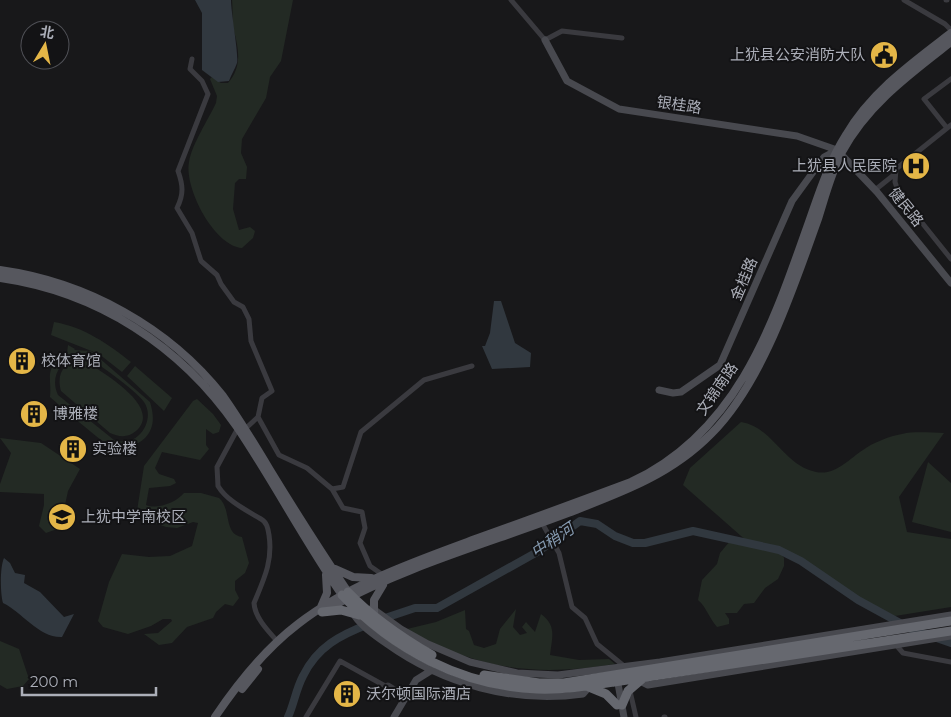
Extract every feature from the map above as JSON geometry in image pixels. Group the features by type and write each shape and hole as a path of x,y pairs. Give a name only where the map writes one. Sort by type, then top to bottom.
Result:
{"highway":[{"path":"347,595 390,634 437,664 510,687 538,689 586,687 618,676 639,679 878,634"},
{"path":"321,610 366,613"},
{"path":"390,634 438,659 488,676 539,683 618,676 878,634 950,628"},
{"path":"586,687 606,694 619,705 639,679"}],"main road":[{"name":"文锦南路","path":"347,595 383,575 431,555 631,482 648,474 690,444 728,402 753,361 839,152 874,97 901,72 951,32"},
{"name":"文锦南路","path":"347,595 542,523 652,479 712,434 740,398 764,356 798,272 839,152 879,102 903,79 951,42"},
{"path":"0,270 37,277 102,299 147,326 191,362 222,396 328,568 347,595 321,610 278,642 244,676 215,717"},
{"path":"0,278 54,288 124,319 166,349 184,365 212,394 241,429"},
{"path":"328,568 353,577 371,578 383,575"},
{"path":"222,717 248,681 277,648 321,610 328,588 328,568"},
{"path":"366,613 377,592 392,579"}],"street":[{"path":"511,0 544,40 562,31 622,38"},
{"path":"906,0 945,24 951,32"},
{"name":"银桂路","path":"544,40 567,81 619,109 797,136 839,152"},
{"path":"192,59 190,69 202,80 208,94 178,171 183,196 178,208 192,233 201,261 218,275 220,284 234,302 243,307 249,319 251,341 272,391 262,398 258,418 279,455 308,468 332,489 343,508 362,512 365,528 360,544 370,566 383,575"},
{"path":"951,79 924,99 949,126 896,169 895,174 898,194 951,259"},
{"name":"健民路","path":"839,152 875,190 951,283"},
{"name":"金桂路","path":"658,390 673,393 681,392 720,365 792,201 824,157 839,152"},
{"path":"875,190 895,174"},
{"path":"332,489 343,487 361,432 424,380 472,366"},
{"path":"258,418 241,429 217,467 218,486 232,501 255,517 262,519 268,526 271,561 254,607 262,624 278,642"},
{"path":"542,523 559,553 572,607 585,618 597,644 618,676 619,717"},
{"path":"347,595 390,634 415,662 467,684 514,695 560,697 583,694 586,687"},
{"path":"878,634 922,620 950,628"},
{"path":"639,679 648,685 897,646 950,628"},
{"path":"390,634 470,662 517,673 618,676"},
{"path":"897,646 903,653 951,662"},
{"path":"306,717 340,661 406,696"},
{"path":"394,717 416,680 415,662"},
{"path":"416,680 432,670"},
{"path":"630,689 636,717"},
{"path":"619,705 624,717"}],"shaded area":[{"path":"195,0 231,0 237,63 229,81 218,82 202,70 202,13"},
{"path":"232,0 293,0 281,61 270,77 266,98 242,139 241,153 247,167 246,179 239,179 235,183 233,209 239,230 250,227 255,231 253,238 242,248 231,245 212,227 196,200 189,173 189,162 193,148 216,103 217,96 210,79 212,77 221,83 228,83 236,71 238,52 233,27"},
{"path":"494,301 501,301 515,343 531,353 530,367 492,369 482,346 485,346 490,333"},
{"path":"54,322 85,332 131,362 122,372 99,354 51,335"},
{"path":"68,345 74,350 91,351 150,402 153,421 151,430 145,438 128,447 110,446 50,397 50,373 54,363 67,353","holes":["77,357 89,357 133,391 144,402 148,419 145,428 133,439 124,442 114,440 58,395 55,382 61,366 65,362"]},
{"path":"82,360 117,383 137,402 142,412 142,422 136,431 130,435 123,436 110,433 61,391 60,379 63,370 70,363"},
{"path":"135,366 172,398 164,411 127,376"},
{"path":"197,399 213,414 221,425 219,432 213,434 206,429 206,445 209,449 200,460 162,452 155,468 159,474 174,479 176,483 170,486 149,488 146,505 161,506 177,499 184,493 201,493 219,498 225,508 232,531 242,537 249,563 245,573 235,581 235,590 239,598 233,606 225,604 216,612 213,618 187,627 172,643 159,645 144,634 158,633 172,621 171,619 163,619 151,626 128,634 103,627 98,621 109,582 122,554 149,557 170,556 192,546 198,523 193,522 177,528 166,527 147,520 137,511 144,466 193,401"},
{"path":"741,422 752,425 762,431 795,462 805,468 823,473 836,469 867,447 887,438 912,433 944,433 899,497 907,532 951,539 951,607 895,616 858,600 801,561 779,550 749,543 683,485 690,468"},
{"path":"0,438 41,443 80,469 68,491 60,528 46,533 39,526 44,505 44,494 0,492 0,484 11,453"},
{"path":"928,462 951,483 951,532 912,522"},
{"path":"730,541 780,552 784,558 784,566 778,579 765,588 754,603 744,604 737,613 725,613 729,619 729,624 717,627 698,600 702,580 717,564 720,553"},
{"path":"4,558 10,563 15,573 25,575 24,583 40,592 64,617 74,614 62,637 54,636 38,629 3,603 1,580"},
{"path":"516,609 513,627 520,635 527,633 522,627 526,622 535,632 541,614 546,618 552,632 550,655 579,660 609,659 615,664 559,670 508,667 458,654 407,629 436,622 465,610 466,629 469,631 474,645 484,648 496,644 500,629"},
{"path":"0,641 19,649 29,679 23,686 7,689 0,685"}],"waterway":[{"name":"中稍河","path":"382,619 415,608 437,608 539,551 580,521 597,524 615,536 633,543 645,543 693,531 779,550 801,561 858,600 911,629 951,643"},
{"name":"中稍河","path":"288,717 301,681 315,657 330,643 369,624"}],"place":[{"name":"上犹县公安消防大队","path":"884,55"},
{"name":"上犹县人民医院","path":"916,166"},
{"name":"校体育馆","path":"22,361"},
{"name":"博雅楼","path":"34,414"},
{"name":"实验楼","path":"73,449"},
{"name":"上犹中学南校区","path":"62,517"},
{"name":"沃尔顿国际酒店","path":"347,694"}]}
